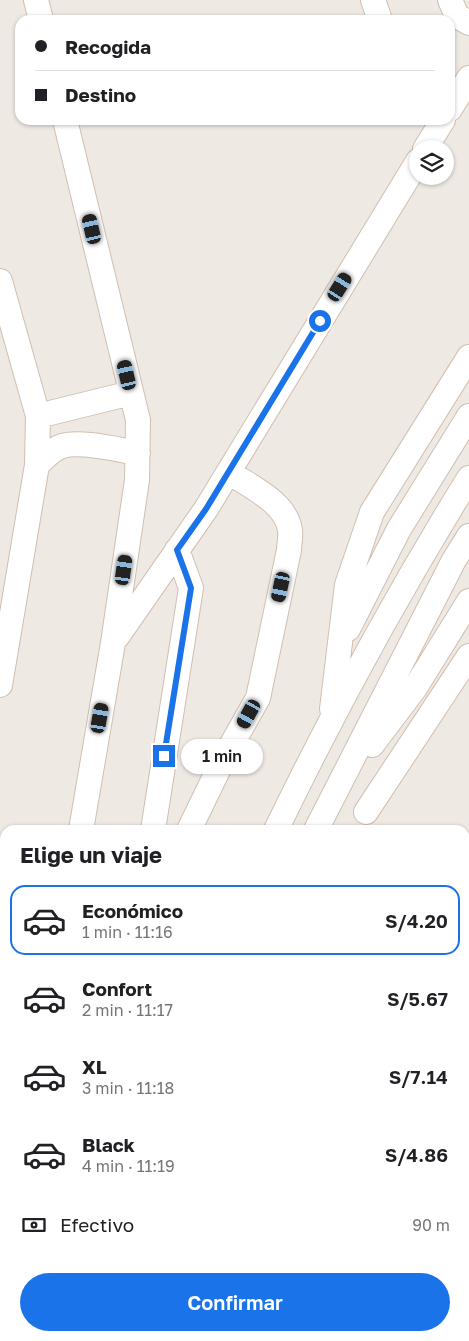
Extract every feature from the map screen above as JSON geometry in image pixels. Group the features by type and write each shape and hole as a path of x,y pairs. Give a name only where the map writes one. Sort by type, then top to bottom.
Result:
{"lane":[{"path":"36,0 40,15"},
{"path":"373,0 378,15"},
{"path":"455,101 469,78"},
{"path":"66,125 138,420 137,480 113,643 82,825"},
{"path":"113,643 206,509 409,176"},
{"path":"0,281 38,416 37,465 0,685"},
{"path":"330,721 347,585 372,512 469,357"},
{"path":"38,416 132,394"},
{"path":"340,644 399,529 469,416"},
{"path":"37,465 51,451 62,446 74,444 138,452"},
{"path":"191,825 223,760 258,698 289,550 290,532 286,516 276,505 229,472"},
{"path":"278,825 330,721 428,544 469,478"},
{"path":"318,825 454,560 469,536"},
{"path":"154,825 191,588 177,550"},
{"path":"334,794 415,688 469,601"},
{"path":"362,821 469,656"},
{"path":"362,821 415,688"}],"shaded area":[{"path":"0,0 469,0 469,825 0,825"}],"route":[{"path":"164,756 191,588 177,550 206,509 320,321"}]}
